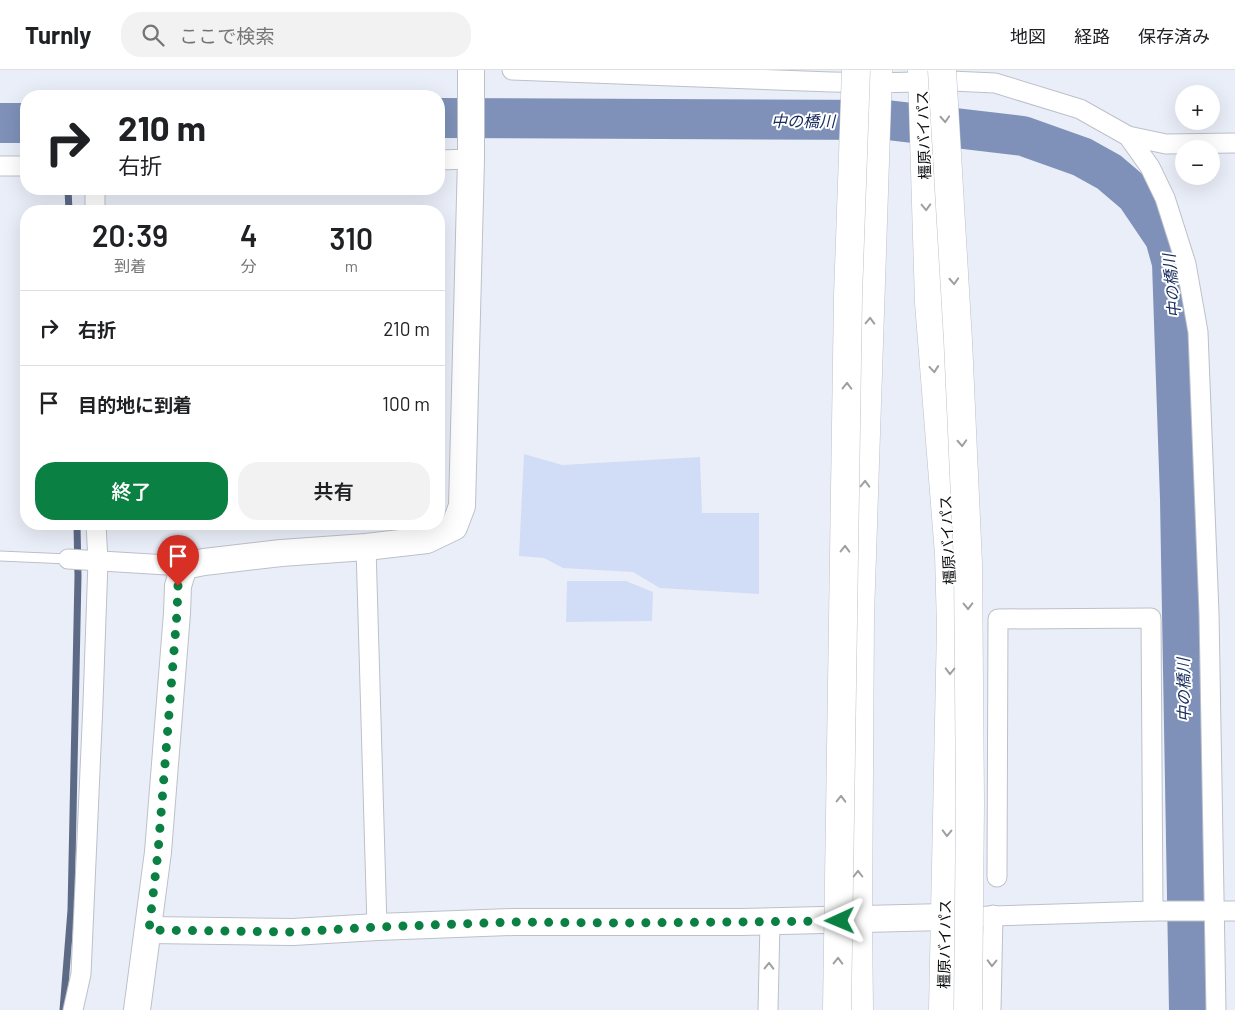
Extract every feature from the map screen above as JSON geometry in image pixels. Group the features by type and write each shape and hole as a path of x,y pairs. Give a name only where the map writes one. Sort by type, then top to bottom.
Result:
{"highway":[{"path":"859,1010 860,615 876,141 872,79"},
{"path":"837,1010 848,296 872,79"},
{"path":"927,79 958,341 968,564 970,803 968,1010"},
{"name":"橿原バイパス","path":"927,79 924,141 929,303 949,554 951,626 943,1010"}],"street":[{"path":"512,70 927,79 995,83 1080,109 1128,136 1166,144 1235,143"},
{"path":"68,559 184,566 272,554 427,540 454,527 462,506 471,160 471,80"},
{"path":"1128,136 1150,166 1165,198 1186,264 1198,332 1209,613 1211,911 1216,1010"},
{"path":"445,160 471,160"},
{"path":"0,166 20,166"},
{"path":"73,1010 81,974 96,530"},
{"path":"366,547 377,927"},
{"path":"137,1010 149,930 159,842 178,586 184,566"},
{"path":"997,877 998,619 1150,618 1157,911"},
{"path":"149,930 293,932 513,922 858,921 993,915 1235,911"},
{"path":"991,1010 993,915"},
{"path":"768,1010 770,922"}],"lane":[{"path":"0,556 68,559"}],"shaded area":[{"path":"524,454 562,465 700,457 702,513 759,513 759,594 660,588 633,572 563,568 544,558 519,556"},
{"path":"567,581 626,581 653,592 652,621 566,622"}],"waterway":[{"name":"中の橋川","path":"445,118 887,120 1023,136 1082,157 1109,172 1136,195 1165,238 1172,263 1180,499 1189,1010"},
{"name":"中の橋川","path":"0,123 20,123"},
{"path":"68,195 69,205"},
{"path":"63,1010 71,910 78,576 77,530"}],"route":[{"path":"178,586 158,852 149,930 293,932 513,922 840,921"}]}
